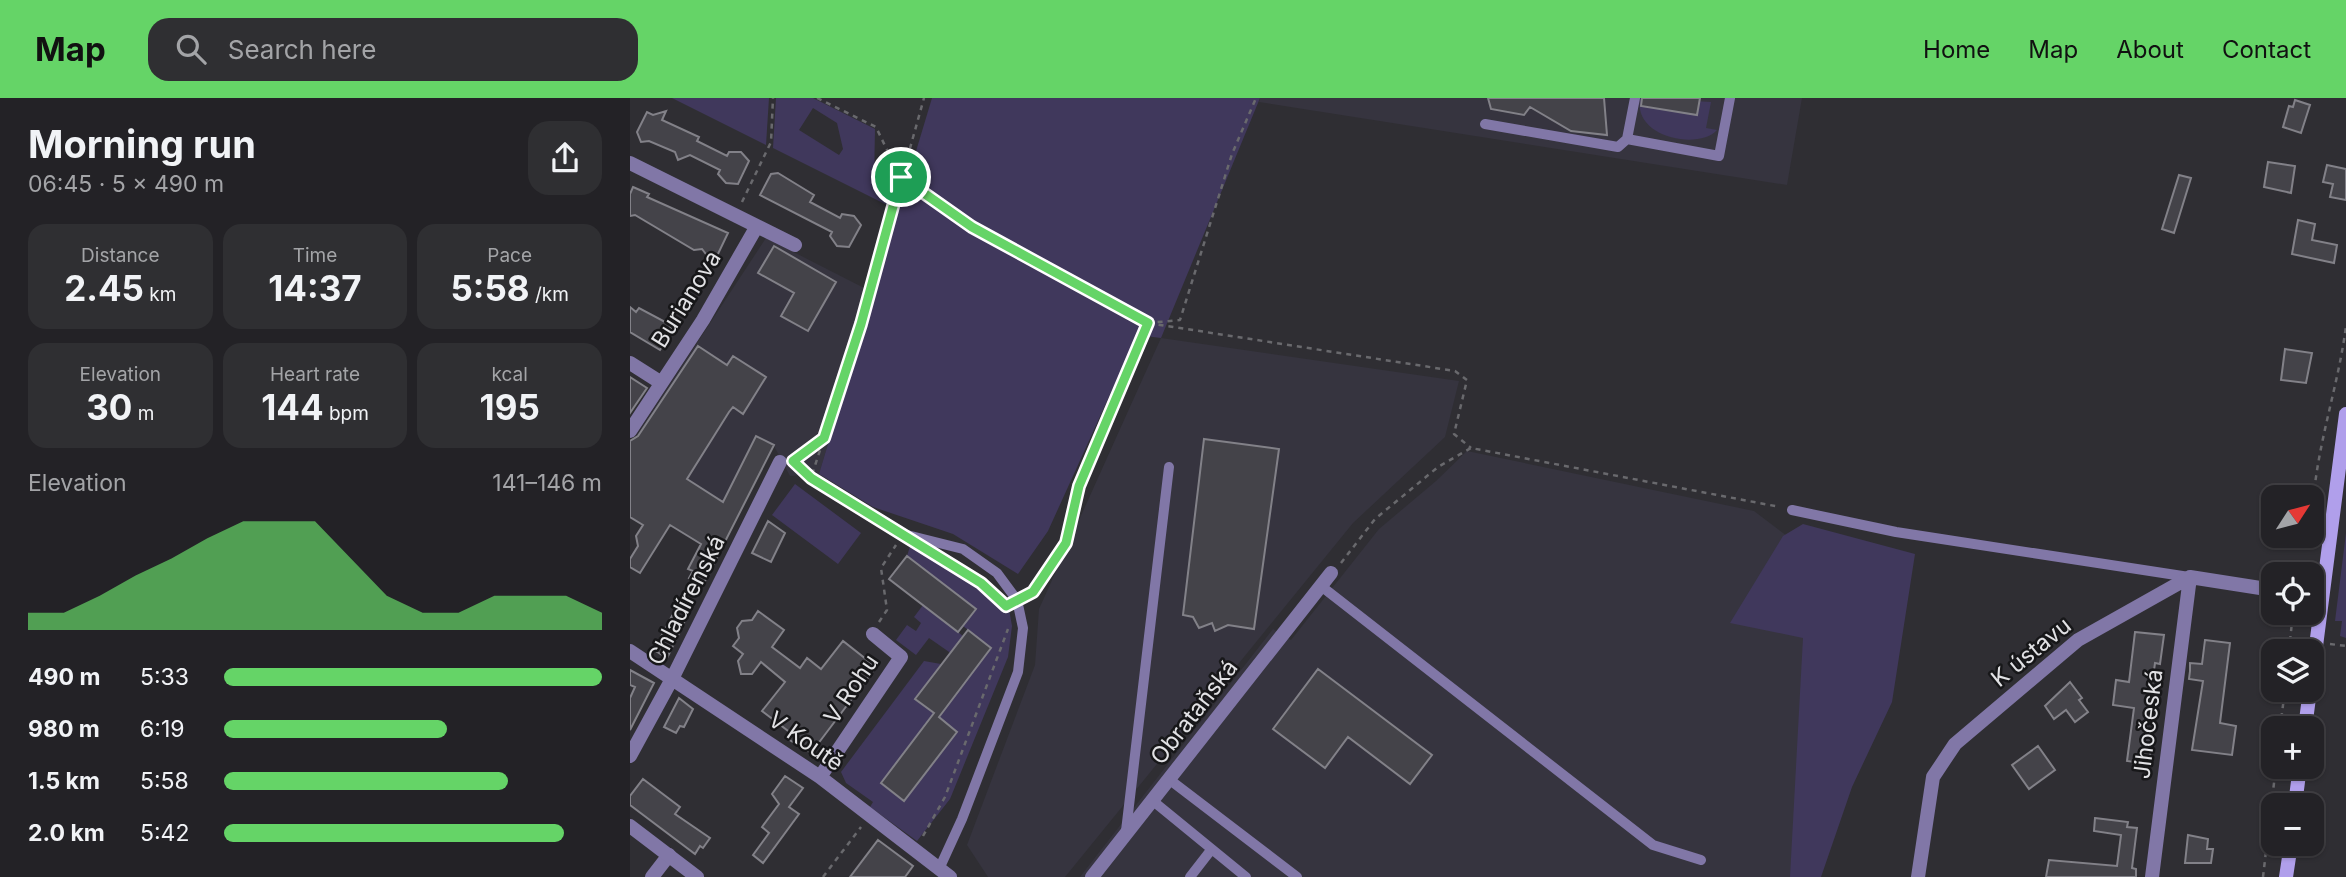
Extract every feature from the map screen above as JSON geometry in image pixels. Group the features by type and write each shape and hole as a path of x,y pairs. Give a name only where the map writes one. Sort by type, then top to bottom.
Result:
{"main road":[{"path":"2322,562 2346,414"},
{"path":"2286,877 2289,856"}],"street":[{"path":"630,163 795,244"},
{"name":"Burianova","path":"630,431 703,320 757,226"},
{"path":"630,363 660,382"},
{"name":"Chladírenská","path":"630,756 673,677 780,462"},
{"name":"Obrataňská","path":"1092,877 1331,573"},
{"path":"2190,577 2261,588"},
{"name":"K ústavu","path":"1918,877 1933,777 1955,744 2078,640 2190,577"},
{"name":"Jihočeská","path":"2152,877 2190,577"},
{"name":"V Rohu","path":"820,777 901,657 873,634"},
{"name":"V Koutě","path":"630,651 820,777 945,872"},
{"path":"630,826 697,877"},
{"path":"652,877 669,855"}],"lane":[{"path":"1485,124 1618,147 1628,139 1634,98"},
{"path":"1628,139 1719,156 1730,98"},
{"path":"1125,835 1169,467"},
{"path":"1793,510 1896,531 2190,577"},
{"path":"903,534 962,549 997,573 1017,600 1023,628 1018,673 962,819 945,872"},
{"path":"1321,586 1653,845 1701,860"},
{"path":"1170,780 1297,877"},
{"path":"1153,801 1244,877"},
{"path":"1190,877 1212,850"}],"path":[{"path":"736,214 771,142 773,98"},
{"path":"817,98 876,127 901,177 972,227 1148,323 1455,371 1467,380 1454,434 1471,448 1793,510"},
{"path":"811,478 861,324 923,98"},
{"path":"1148,323 1181,320 1232,154 1256,98"},
{"path":"940,557 981,583 1006,606 1033,592 1066,543 1079,486 1148,323"},
{"path":"824,438 793,461 811,478 903,534 881,568 887,610 873,634"},
{"path":"1331,573 1375,519 1438,467 1471,448"},
{"path":"912,832 921,838 944,797 1010,625"},
{"path":"2263,877 2274,779"},
{"path":"823,877 870,815"}],"shaded area":[{"path":"672,98 769,98 766,145"},
{"path":"776,98 813,98 875,129 877,179 892,205 891,207 773,148","holes":["813,108 837,123 843,149 839,155 799,130"]},
{"path":"932,98 1260,98 1161,338 1137,335 1048,531 1018,574 953,534 873,507 819,474"},
{"path":"1260,98 1802,98 1787,185 1259,102"},
{"path":"1640,98 1711,102 1706,128 1717,130 1709,136 1697,139 1670,137 1647,123 1641,112"},
{"path":"766,238 874,293 819,474 790,476 774,446 719,555 630,500 630,445"},
{"path":"1161,338 1459,381 1445,437 1353,523 1065,877 988,877 967,845 1035,665 1039,609"},
{"path":"1467,451 1754,511 1787,536 1807,638 1795,877 1080,877 1273,629 1291,640 1379,529"},
{"path":"795,484 861,533 838,564 772,515"},
{"path":"1803,524 1915,554 1892,702 1852,787 1821,877 1790,877 1803,638 1730,623 1783,536"},
{"path":"2346,533 2346,638 2340,636 2342,621 2335,621"},
{"path":"911,543 1001,600 1009,609 1012,626 1008,657 950,799 917,841 870,807 873,802 846,783 841,772 924,661 941,664 932,676 934,678 915,699 934,713 924,725 928,728 903,754 893,773 890,771 881,783 905,800 957,732 939,717 991,648 963,626 976,609 907,556"},
{"path":"923,605 935,615 937,613 965,638 952,654 929,638 916,655 896,640 907,625 916,631 921,623 914,617"}],"building":[{"path":"1488,98 1604,98 1607,135 1571,131 1530,107 1524,115 1491,109"},
{"path":"1642,98 1700,98 1697,115 1641,106"},
{"path":"2295,100 2310,105 2301,133 2283,127 2289,106 2293,107"},
{"path":"666,111 662,120 699,137 697,141 727,156 729,152 741,152 749,161 738,184 726,183 718,174 720,170 690,155 678,160 675,152 649,141 641,142 637,132 647,112 653,115"},
{"path":"2268,162 2295,166 2291,193 2264,187"},
{"path":"2327,165 2346,169 2346,200 2330,197 2333,184 2323,182"},
{"path":"778,173 814,195 810,202 840,218 842,214 854,216 861,225 849,247 837,246 830,236 832,232 760,195 771,174"},
{"path":"2179,175 2191,178 2174,233 2162,229"},
{"path":"633,187 649,194 647,197 728,233 717,256 709,258 702,249 694,250 635,215 630,216 630,194"},
{"path":"2298,220 2315,224 2312,240 2337,245 2334,263 2292,254"},
{"path":"774,246 836,282 808,331 781,316 794,293 758,273"},
{"path":"630,307 636,312 639,308 669,324 672,331 660,350 630,332"},
{"path":"698,346 727,365 733,356 766,377 743,414 733,407 729,412 687,479 723,502 756,436 774,445 703,585 689,578 693,571 688,569 701,544 670,525 640,573 630,567 630,559 638,546 636,536 643,525 630,517 630,441 638,436"},
{"path":"2285,349 2312,353 2306,383 2281,380"},
{"path":"630,377 647,388 630,413"},
{"path":"1204,439 1279,449 1254,629 1228,625 1215,631 1212,623 1199,628 1193,617 1183,615"},
{"path":"768,521 785,533 771,562 752,553"},
{"path":"907,556 976,609 958,632 889,579"},
{"path":"758,611 784,630 772,647 800,668 807,658 821,669 843,641 876,667 811,753 788,739 792,734 762,711 785,682 761,662 752,674 741,674 738,661 743,654 733,646 739,638 737,628 742,621 752,620"},
{"path":"672,616 684,623 667,658 654,650"},
{"path":"968,630 991,648 939,717 957,732 904,801 881,783 934,713 915,699"},
{"path":"2135,632 2164,635 2160,664 2155,663 2146,729 2153,730 2149,764 2127,761 2134,708 2113,705 2116,680 2129,682"},
{"path":"2205,640 2230,643 2220,723 2236,726 2232,755 2192,750 2203,681 2189,679 2190,663 2202,664"},
{"path":"1318,669 1432,755 1410,784 1348,737 1325,768 1273,729"},
{"path":"630,670 654,683 630,730 630,698 635,687 630,685"},
{"path":"2070,682 2088,712 2075,722 2066,710 2054,719 2045,706"},
{"path":"679,698 693,709 684,727 680,726 676,733 664,727"},
{"path":"2038,746 2055,770 2029,789 2012,765"},
{"path":"785,776 803,788 789,807 799,814 763,863 753,855 769,833 762,827 779,804 772,794"},
{"path":"643,779 680,807 675,814 710,838 703,848 700,846 695,854 630,805 630,796"},
{"path":"2095,818 2128,822 2127,827 2137,828 2132,868 2136,869 2136,877 2046,877 2049,860 2117,866 2121,835 2094,831"},
{"path":"2188,835 2208,839 2207,849 2213,849 2211,863 2185,863"},
{"path":"878,840 913,866 905,877 850,877"}],"route":[{"path":"901,177 972,227 1148,323 1079,486 1066,543 1033,592 1006,606 981,583 811,478 793,461 824,438 861,324 901,177"}]}
